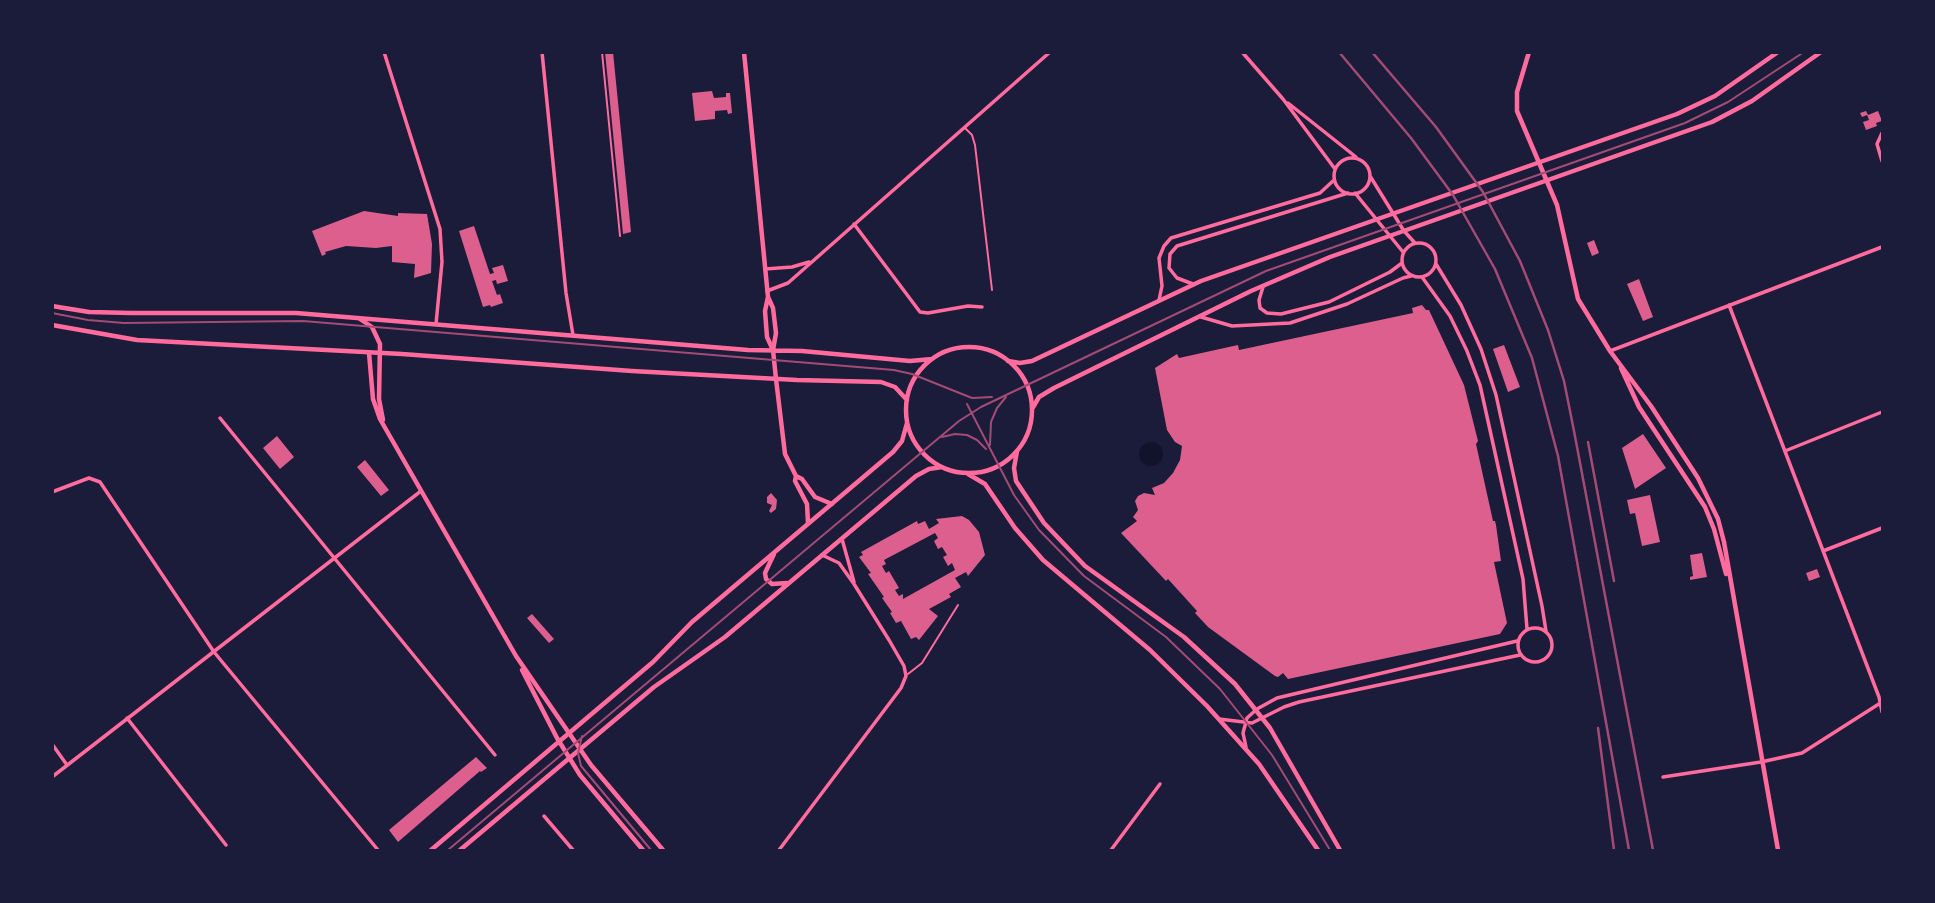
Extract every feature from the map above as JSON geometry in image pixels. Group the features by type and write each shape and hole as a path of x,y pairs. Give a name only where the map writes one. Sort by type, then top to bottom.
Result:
{"main road":[{"path":"744,52 767,290 776,333 773,350 785,454 807,504 808,523"},
{"path":"1528,52 1517,92 1519,120 1557,205 1578,299 1619,365 1651,406 1698,478 1718,519 1778,850"},
{"path":"1318,850 1280,792 1219,719 1150,650 1043,561 1014,528 985,484 968,474 933,463 919,450 907,423 907,400 911,384 932,359 948,351 970,347 988,350 1008,361 1024,363 1034,360 1193,284 1702,103 1778,52"},
{"path":"1340,850 1263,718 1235,684 1199,649 1098,577 1059,541 1037,514 1017,484 1014,467 1017,451 1027,434 1032,409 1037,400 1049,390 1263,287 1352,248 1730,113 1752,101 1821,52"},
{"path":"768,298 766,327 773,350"},
{"path":"52,306 89,312 274,312 906,360 932,359"},
{"path":"359,318 375,331 380,344 379,399 387,430"},
{"path":"52,325 137,340 380,353 632,371 885,383 901,391 907,400"},
{"path":"369,353 373,399 387,430 516,656 559,742 580,775 643,850"},
{"path":"1008,361 1025,382 1032,409"},
{"path":"1619,365 1639,407 1697,492 1711,521 1731,591"},
{"path":"431,850 653,662 692,622 897,449 907,423"},
{"path":"968,474 1001,464 1017,451"},
{"path":"460,850 654,687 710,649 916,476 929,469 942,467"},
{"path":"796,477 802,479 815,497 832,504"},
{"path":"1711,521 1718,519"},
{"path":"776,550 765,573 766,579 776,585 790,583"},
{"path":"516,656 581,750 663,850"}],"street":[{"path":"384,52 440,229 442,262 436,324"},
{"path":"542,52 566,293 573,335"},
{"path":"767,290 788,283 1050,52"},
{"path":"1242,52 1283,99 1335,169 1334,180 1339,188 1348,193"},
{"path":"1283,99 1366,166 1404,231 1415,243"},
{"path":"1882,133 1877,144 1882,161"},
{"path":"1335,169 1346,159 1357,159"},
{"path":"1193,284 1175,278 1169,268 1170,254 1177,246 1355,193 1365,187 1370,176"},
{"path":"1159,300 1162,286 1159,258 1171,238 1320,193 1334,180"},
{"path":"1355,193 1403,252 1402,263 1411,276"},
{"path":"854,225 920,312 964,306 982,307"},
{"path":"1201,317 1232,326 1290,323 1347,304 1403,278 1422,277 1431,273 1436,264 1431,248 1426,244 1415,243 1403,252"},
{"path":"1610,351 1882,247"},
{"path":"765,269 792,267 811,261"},
{"path":"1263,287 1259,300 1261,308 1266,313 1281,314 1329,302 1391,272 1402,263"},
{"path":"1219,719 1245,724 1263,718 1283,706 1299,702 1520,655 1533,662 1548,656 1552,646 1551,638 1546,631 1496,395 1461,305 1436,264"},
{"path":"1422,277 1450,316 1480,385 1522,579 1527,629"},
{"path":"1729,305 1882,703 1882,712"},
{"path":"1785,451 1882,412"},
{"path":"220,418 495,755"},
{"path":"52,492 89,478 100,482 214,652 378,850"},
{"path":"52,777 421,491"},
{"path":"1823,551 1882,528"},
{"path":"842,538 854,584"},
{"path":"779,850 901,688 906,676 899,657 854,584 839,563 822,555"},
{"path":"1246,749 1243,737 1250,715 1289,694 1517,641 1527,629 1534,627 1546,631"},
{"path":"1517,641 1520,655"},
{"path":"1663,777 1791,757 1813,748 1882,703"},
{"path":"127,718 226,845"},
{"path":"52,744 68,765"},
{"path":"1111,850 1160,785"},
{"path":"544,816 573,850"}],"lane":[{"path":"965,127 975,145 992,290"},
{"path":"906,676 922,663 958,605"}],"path":[{"path":"602,52 621,236"}],"shaded area":[{"path":"1151,442 1160,445 1163,454 1160,463 1151,466 1142,463 1139,454 1142,445"}],"building":[{"path":"605,52 613,52 631,232 623,234"},
{"path":"712,91 714,98 726,97 726,93 730,93 732,113 728,114 727,110 715,111 715,119 695,121 692,93"},
{"path":"1866,111 1868,115 1878,111 1882,121 1866,130 1863,122 1869,120 1867,115 1862,117 1860,113"},
{"path":"364,211 398,216 398,213 427,214 432,244 431,273 414,278 415,264 392,262 392,246 346,246 325,252 322,256 312,231"},
{"path":"474,226 490,274 494,273 492,268 503,265 508,281 497,284 496,280 492,281 503,303 491,307 483,307 459,231"},
{"path":"1594,240 1599,253 1592,256 1587,243"},
{"path":"1639,279 1653,317 1643,321 1627,284"},
{"path":"1422,305 1429,310 1464,385 1496,525 1501,561 1494,562 1507,623 1500,634 1288,679 1283,673 1275,676 1208,627 1168,579 1166,581 1121,533 1137,521 1133,517 1138,510 1135,501 1138,496 1144,493 1155,495 1152,488 1164,483 1180,460 1182,446 1175,442 1167,430 1155,368 1177,354 1179,358 1238,345 1239,350 1413,313 1412,308"},
{"path":"1504,345 1520,387 1508,392 1493,349"},
{"path":"1643,434 1666,468 1635,489 1622,448"},
{"path":"277,436 294,457 280,469 263,448"},
{"path":"365,460 389,490 381,496 357,467"},
{"path":"771,493 777,500 776,509 771,513 769,511 772,505 767,503 767,497"},
{"path":"1650,495 1660,542 1642,546 1635,513 1630,514 1627,500"},
{"path":"962,516 969,520 979,532 985,555 968,576 966,572 955,578 961,587 949,594 951,597 929,609 938,616 919,640 916,637 911,639 901,621 896,623 882,598 884,597 868,574 871,573 859,557 863,555 861,552 917,521 918,524 925,521 929,529 939,523 936,519","holes":["935,533 938,538 934,541 938,549 942,547 947,555 943,557 948,566 952,563 955,570 903,599 903,594 899,596 895,590 899,588 889,571 886,573 882,566 886,564 884,560"]},
{"path":"1702,553 1707,577 1690,580 1693,576 1690,555"},
{"path":"1817,569 1820,577 1809,581 1806,573"},
{"path":"532,614 554,639 549,643 527,618"},
{"path":"476,757 487,768 480,771 398,842 389,830"}],"tram line":[{"path":"448,850 959,421 981,407 1266,271 1685,123 1728,102 1804,52"},
{"path":"52,313 124,323 303,321 894,370 912,374 972,398 992,397"},
{"path":"990,445 991,422 1006,397"},
{"path":"967,404 1014,495 1039,530 1084,576 1166,637 1220,689 1272,755 1330,850"},
{"path":"942,437 967,435 986,449"},
{"path":"582,736 578,753 581,766 651,850"}],"railway":[{"path":"1339,52 1411,138 1453,195 1495,269 1532,358 1558,456 1629,850"},
{"path":"1372,52 1436,127 1483,192 1520,261 1548,330 1564,381 1653,850"},
{"path":"1588,442 1614,581"},
{"path":"1598,728 1614,850"}]}
